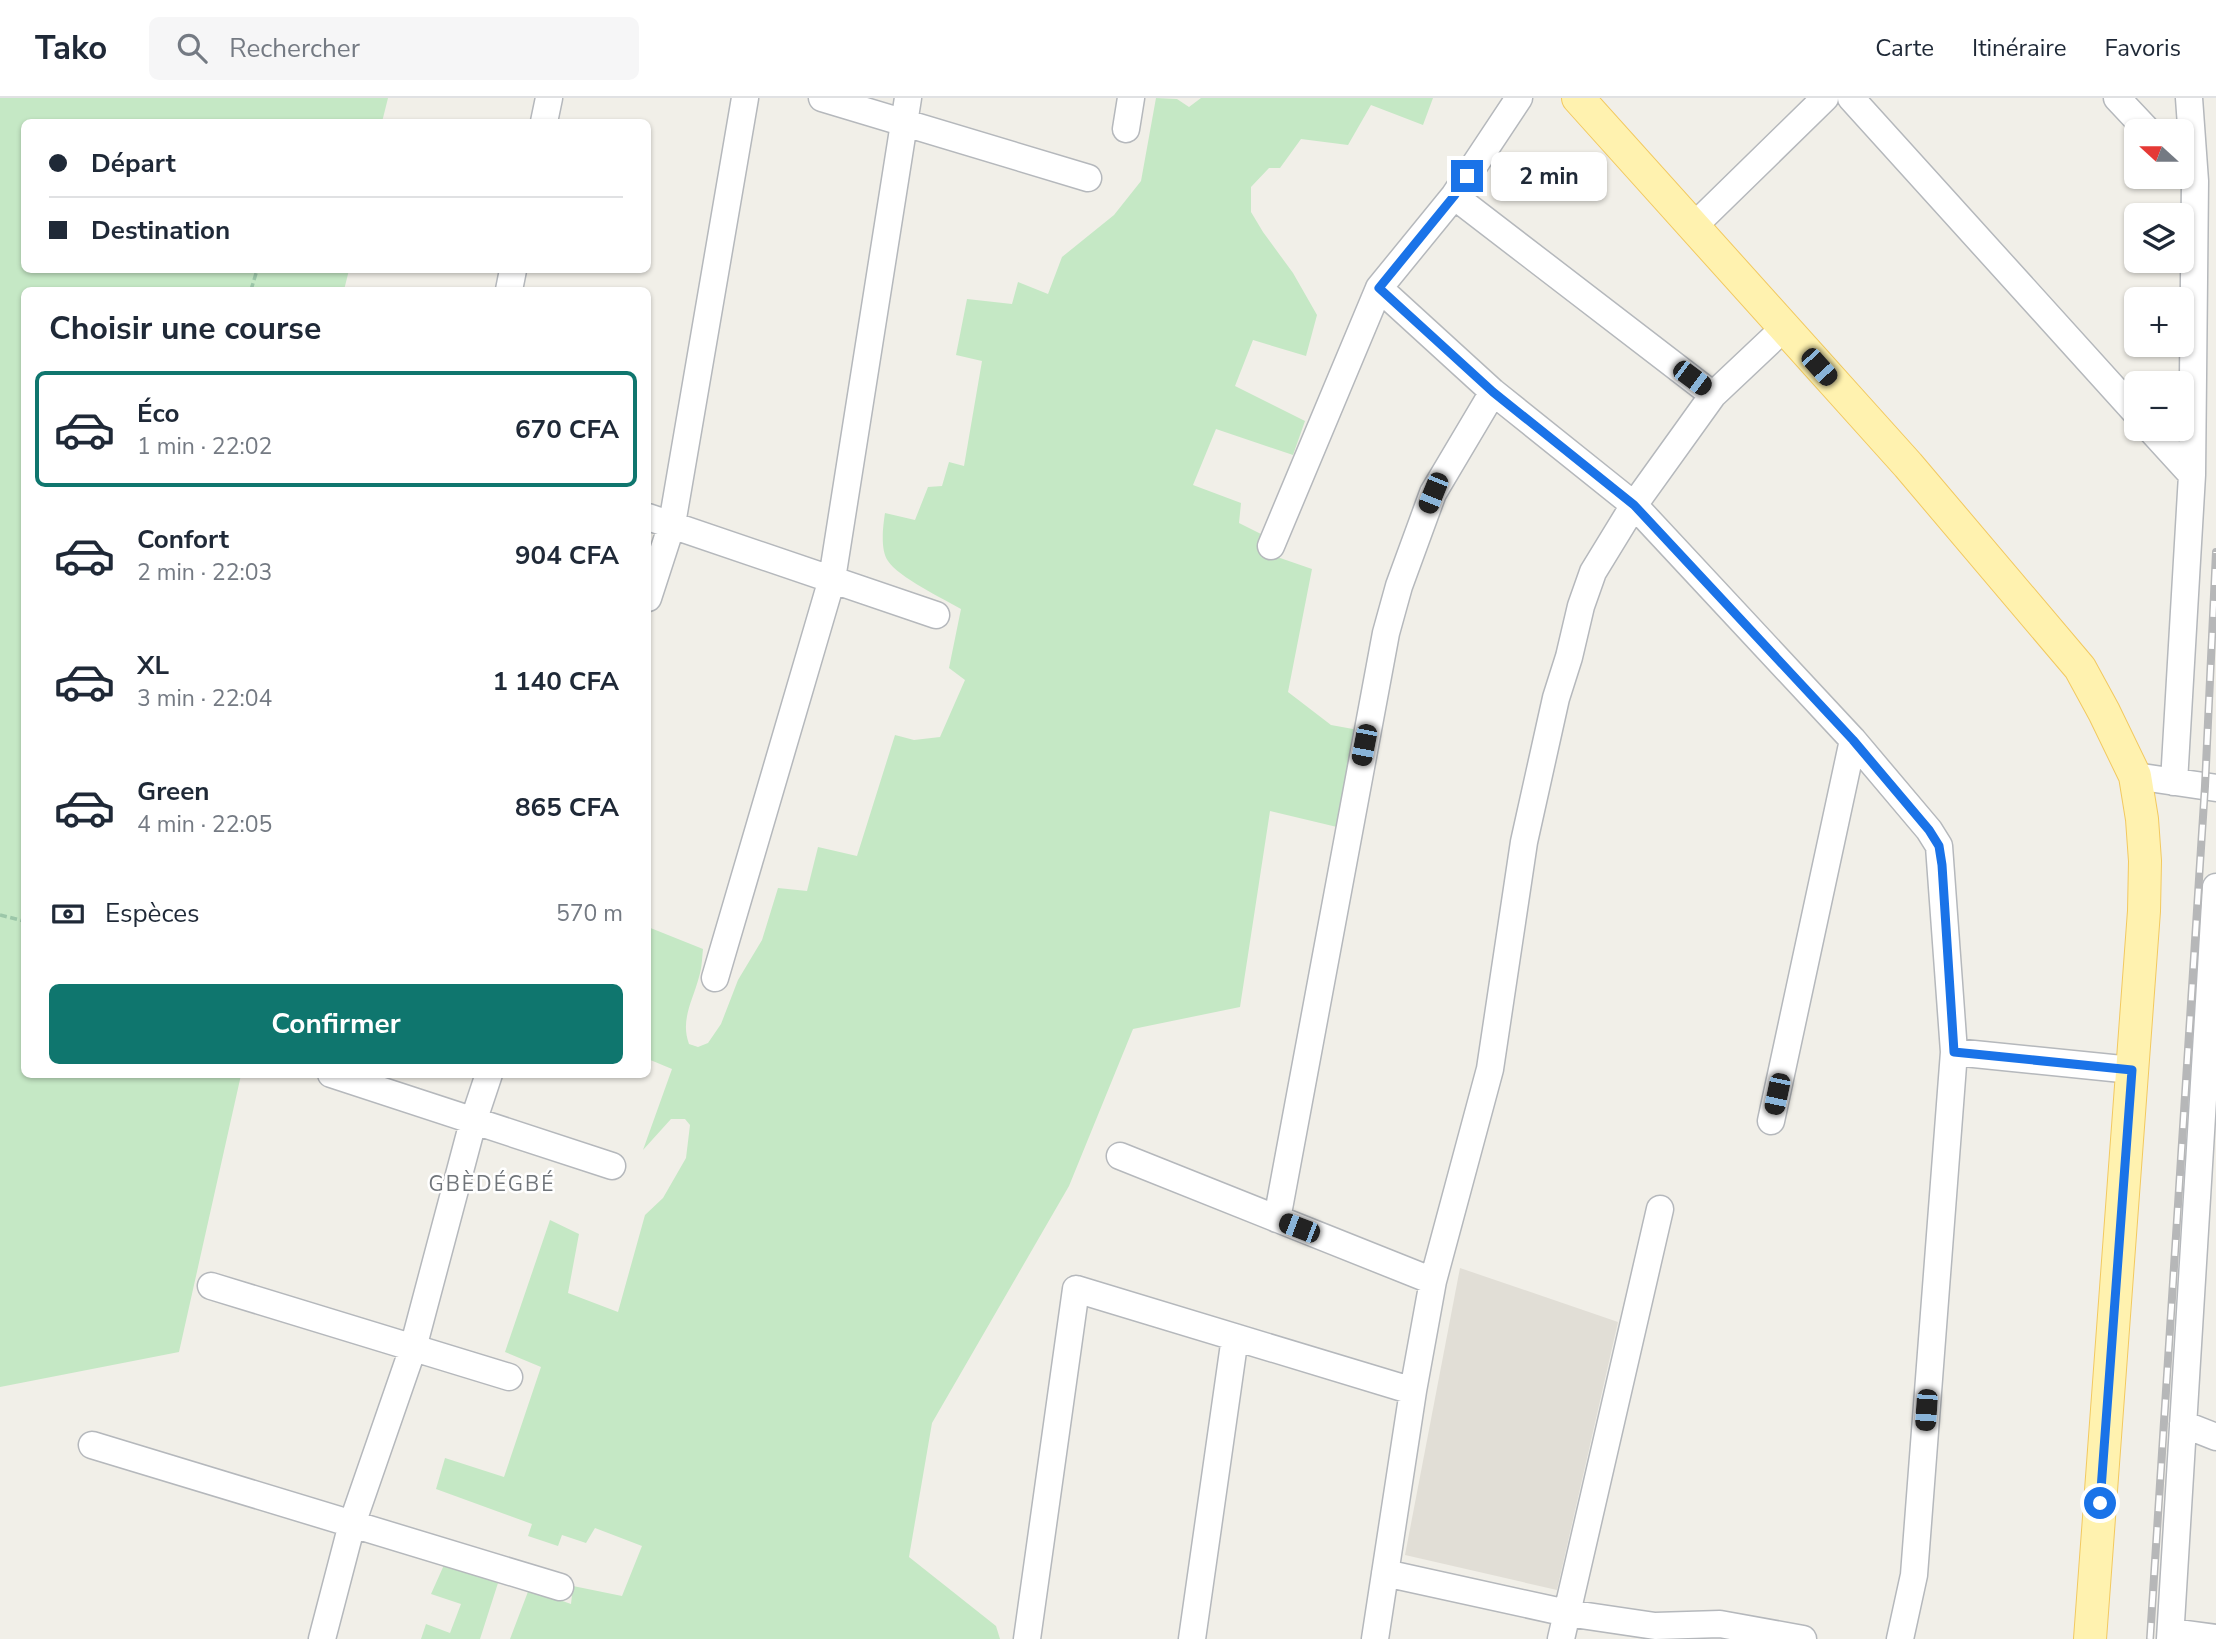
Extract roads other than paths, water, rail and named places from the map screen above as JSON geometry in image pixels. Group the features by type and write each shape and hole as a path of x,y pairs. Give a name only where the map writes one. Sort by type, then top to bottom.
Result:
{"main road":[{"path":"1578,98 1908,464 2080,668 2135,776 2145,861 2144,911 2090,1639"}],"street":[{"path":"545,119 549,98"},
{"path":"651,579 660,521 745,98"},
{"path":"822,98 906,110 1088,178"},
{"path":"1126,129 1131,98"},
{"path":"1271,546 1379,288 1454,196 1519,98"},
{"path":"1694,226 1825,98"},
{"path":"1851,98 2124,400"},
{"path":"2117,98 2137,119"},
{"path":"2189,98 2189,119"},
{"path":"715,978 832,579 906,110"},
{"path":"2174,782 2192,475 2189,189"},
{"path":"1454,196 1713,395"},
{"path":"1379,288 1493,392 1634,505 1853,740 1929,830 1939,846 1954,1052 1914,1575 1899,1639"},
{"path":"1375,1639 1413,1391 1433,1281 1490,1069 1524,842 1556,698 1581,606 1593,572 1634,505 1713,395 1784,328"},
{"path":"1277,1219 1386,633 1399,586 1433,493 1493,392"},
{"path":"2161,441 2192,475"},
{"path":"660,521 936,615"},
{"path":"1771,1121 1853,740"},
{"path":"2135,776 2216,788"},
{"path":"2216,887 2170,1636 2216,1638"},
{"path":"1954,1052 2132,1070"},
{"path":"343,1078 612,1166"},
{"path":"322,1639 352,1524 413,1348 473,1122 488,1078"},
{"path":"1120,1156 1433,1281"},
{"path":"1561,1639 1660,1209"},
{"path":"211,1286 509,1377"},
{"path":"1027,1639 1076,1289 1413,1391"},
{"path":"1192,1639 1235,1337"},
{"path":"2183,1424 2216,1437"},
{"path":"92,1445 560,1587"},
{"path":"1385,1573 1567,1613 1655,1626 1720,1624 1803,1639"}],"railway":[{"path":"2150,1639 2205,786 2216,552"}],"district":[{"name":"GBÈDÉGBÉ","path":"492,1184"}]}
